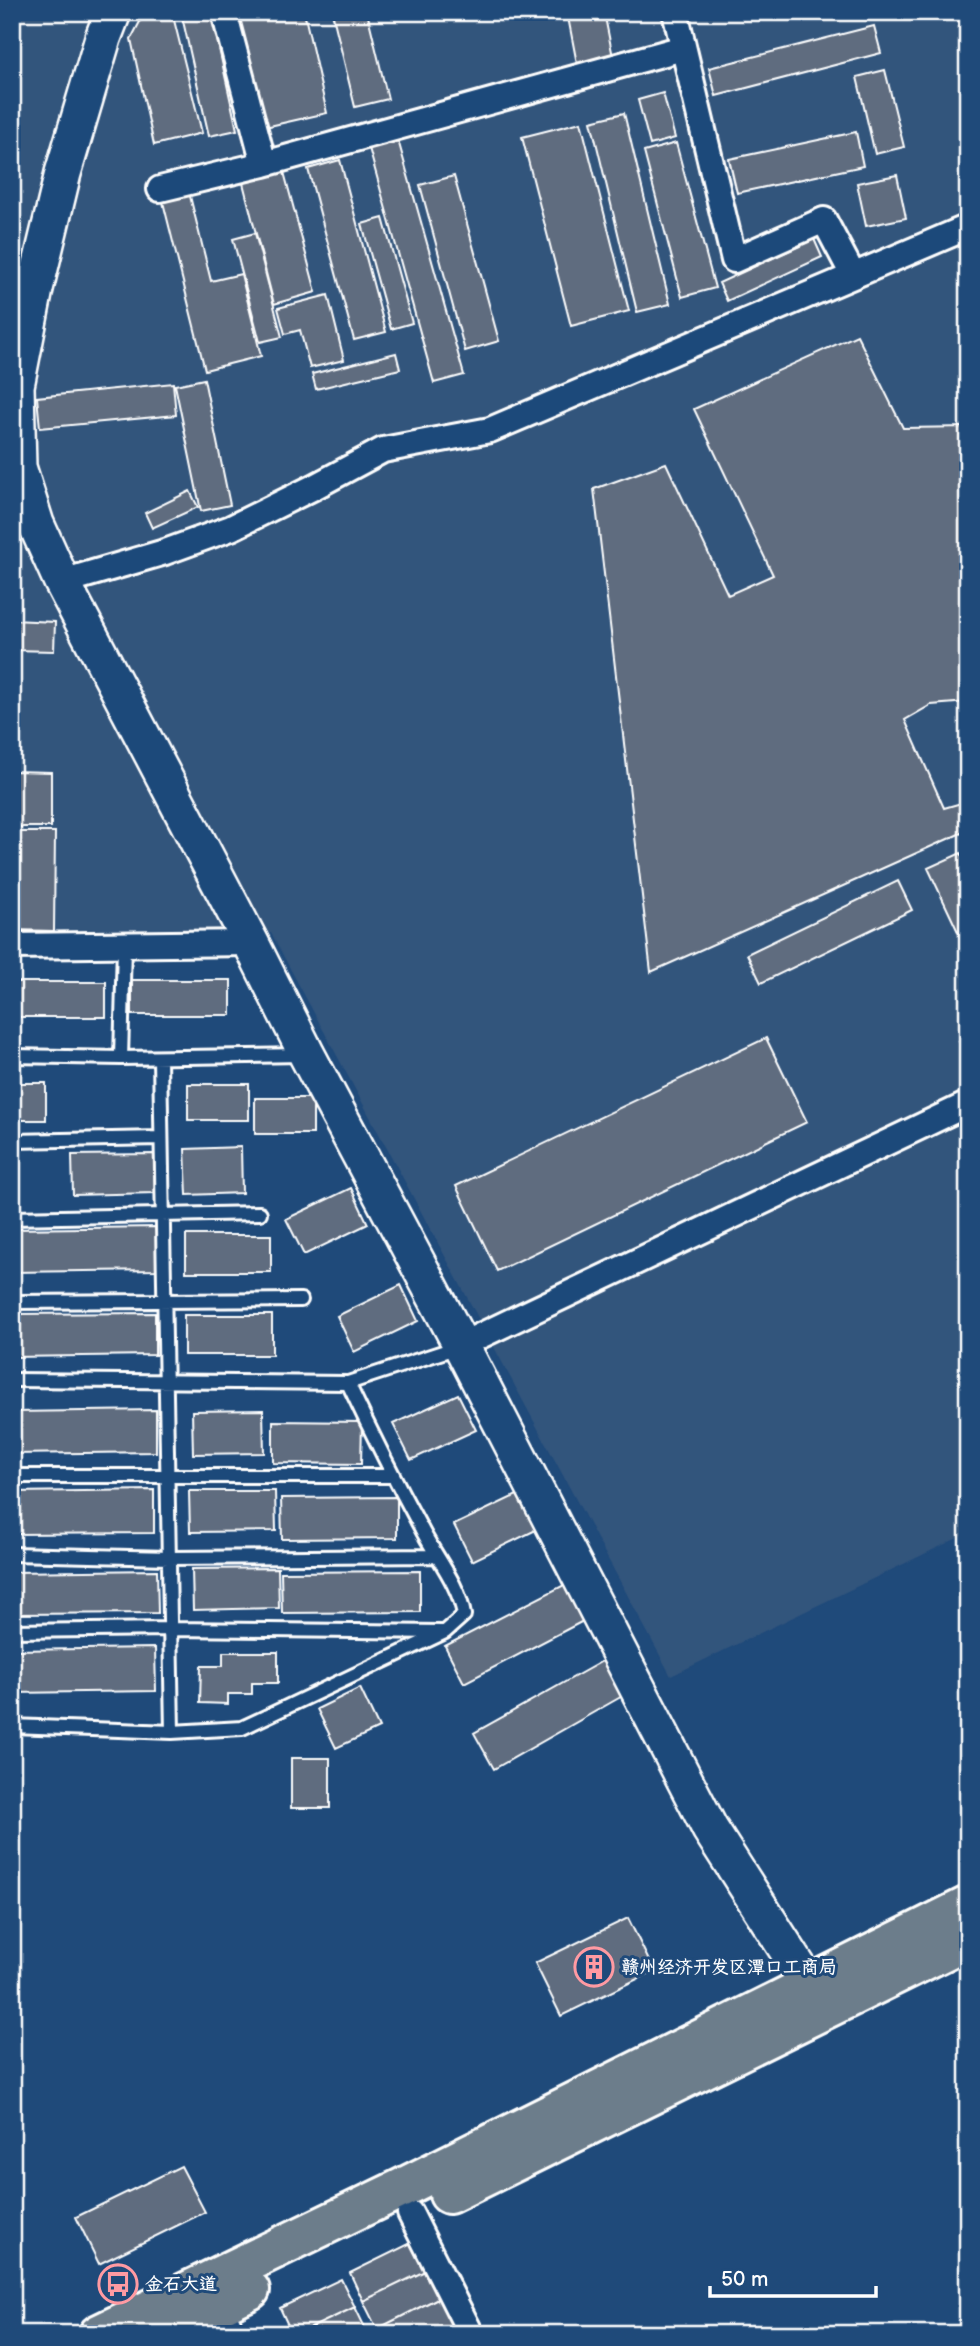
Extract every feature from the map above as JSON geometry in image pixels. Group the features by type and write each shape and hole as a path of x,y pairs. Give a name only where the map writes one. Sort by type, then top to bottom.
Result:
{"highway":[{"path":"194,2316 400,2189 968,1906"},
{"path":"99,2334 194,2316 968,1939"}],"main road":[{"path":"113,12 63,173 35,289 16,386 18,467 36,524 62,582 461,1345 710,1829 809,1984"}],"street":[{"path":"224,12 264,164"},
{"path":"675,12 734,260 824,220 853,275"},
{"path":"160,189 264,164 683,48"},
{"path":"62,582 165,552 230,528 383,450 489,430 968,227"},
{"path":"12,946 251,943"},
{"path":"461,1345 968,1104"},
{"path":"410,2213 471,2334"}],"lane":[{"path":"121,1058 124,946"},
{"path":"12,1056 160,1058 307,1055"},
{"path":"160,1058 173,1731"},
{"path":"12,1141 162,1138"},
{"path":"12,1218 260,1213"},
{"path":"12,1302 301,1300"},
{"path":"12,1380 348,1382 461,1345"},
{"path":"12,1726 173,1731 242,1728 445,1632 464,1615 461,1598 392,1476 348,1382"},
{"path":"12,1476 392,1476"},
{"path":"12,1554 169,1558 436,1556"},
{"path":"12,1631 172,1629 445,1632"}],"shaded area":[{"path":"12,12 968,12 968,1533 671,1676 271,933 12,936"}],"building":[{"path":"145,12 172,12 202,133 154,145 131,39"},
{"path":"181,12 211,12 237,130 209,136"},
{"path":"238,12 304,12 327,113 265,127"},
{"path":"332,12 367,12 388,99 355,107"},
{"path":"567,12 604,12 614,62 578,69"},
{"path":"874,26 881,53 716,96 709,68"},
{"path":"885,70 904,147 875,154 857,77"},
{"path":"663,93 675,138 650,145 638,100"},
{"path":"624,113 670,304 637,312 591,121"},
{"path":"581,122 629,311 571,326 522,137"},
{"path":"856,132 863,166 737,193 729,159"},
{"path":"398,140 464,375 434,383 369,148"},
{"path":"676,143 715,288 682,297 644,152"},
{"path":"340,160 386,332 354,340 308,169"},
{"path":"284,172 316,292 274,304 243,183"},
{"path":"897,175 906,218 866,226 857,183"},
{"path":"454,176 499,341 465,351 420,185"},
{"path":"189,192 211,281 241,274 261,356 205,370 162,198"},
{"path":"383,218 412,323 391,329 362,224"},
{"path":"255,233 282,337 260,342 233,239"},
{"path":"814,239 822,257 727,301 719,283"},
{"path":"328,295 344,360 310,368 300,330 285,334 278,308"},
{"path":"857,335 903,428 968,427 968,702 931,705 905,720 944,808 968,801 968,830 651,972 594,489 666,463 728,595 773,575 694,409"},
{"path":"396,353 400,369 316,389 312,374"},
{"path":"204,379 230,505 201,511 175,385"},
{"path":"173,383 176,415 40,428 37,397"},
{"path":"190,491 198,507 152,528 145,513"},
{"path":"12,516 19,517 17,573 12,573"},
{"path":"12,620 55,622 54,651 12,650"},
{"path":"12,771 51,772 51,827 12,827"},
{"path":"12,832 55,832 54,931 12,930"},
{"path":"961,853 968,867 968,953 928,868"},
{"path":"898,881 912,910 761,983 747,954"},
{"path":"132,980 231,980 231,1015 132,1015"},
{"path":"12,982 106,982 106,1017 12,1017"},
{"path":"968,1037 968,1060 959,1041"},
{"path":"766,1038 807,1122 497,1271 456,1186"},
{"path":"12,1083 46,1083 46,1120 12,1120"},
{"path":"188,1084 249,1084 249,1120 188,1120"},
{"path":"255,1098 313,1098 313,1134 255,1134"},
{"path":"241,1147 242,1193 187,1195 185,1149"},
{"path":"154,1154 155,1193 73,1195 72,1155"},
{"path":"351,1188 368,1224 304,1255 286,1219"},
{"path":"157,1227 157,1270 12,1272 12,1229"},
{"path":"186,1235 271,1235 271,1272 186,1272"},
{"path":"401,1285 418,1321 354,1352 337,1316"},
{"path":"155,1313 155,1355 12,1357 12,1314"},
{"path":"184,1315 272,1315 272,1355 184,1355"},
{"path":"458,1394 476,1430 411,1460 393,1424"},
{"path":"156,1410 156,1452 12,1454 12,1412"},
{"path":"263,1410 264,1453 193,1454 192,1411"},
{"path":"273,1421 362,1422 361,1464 273,1463"},
{"path":"154,1490 154,1533 12,1534 12,1492"},
{"path":"189,1491 275,1491 276,1531 190,1532"},
{"path":"519,1494 536,1530 472,1561 454,1525"},
{"path":"397,1497 397,1538 282,1539 281,1498"},
{"path":"278,1568 279,1608 193,1610 192,1569"},
{"path":"157,1570 158,1613 12,1614 12,1572"},
{"path":"420,1571 420,1612 282,1613 281,1572"},
{"path":"568,1583 587,1619 464,1683 445,1646"},
{"path":"155,1648 156,1691 12,1693 12,1650"},
{"path":"223,1652 278,1652 278,1683 252,1683 252,1694 228,1694 228,1704 200,1703 201,1666 223,1666"},
{"path":"606,1659 626,1694 494,1769 474,1733"},
{"path":"360,1688 379,1728 336,1748 317,1709"},
{"path":"291,1758 330,1758 330,1808 291,1808"},
{"name":"赣州经济开发区潭口工商局","path":"628,1918 654,1971 561,2016 535,1963"},
{"path":"181,2166 205,2212 99,2264 76,2217"},
{"path":"411,2243 425,2271 363,2301 350,2273"},
{"path":"425,2271 438,2298 377,2329 363,2301"},
{"path":"341,2279 355,2307 298,2334 292,2334 280,2308"},
{"path":"438,2298 452,2326 437,2334 380,2334 377,2329"},
{"path":"355,2307 368,2334 298,2334"},
{"path":"452,2326 456,2334 437,2334"}],"place":[{"name":"赣州经济开发区潭口工商局","path":"594,1967"},
{"name":"金石大道","path":"118,2284"}]}
